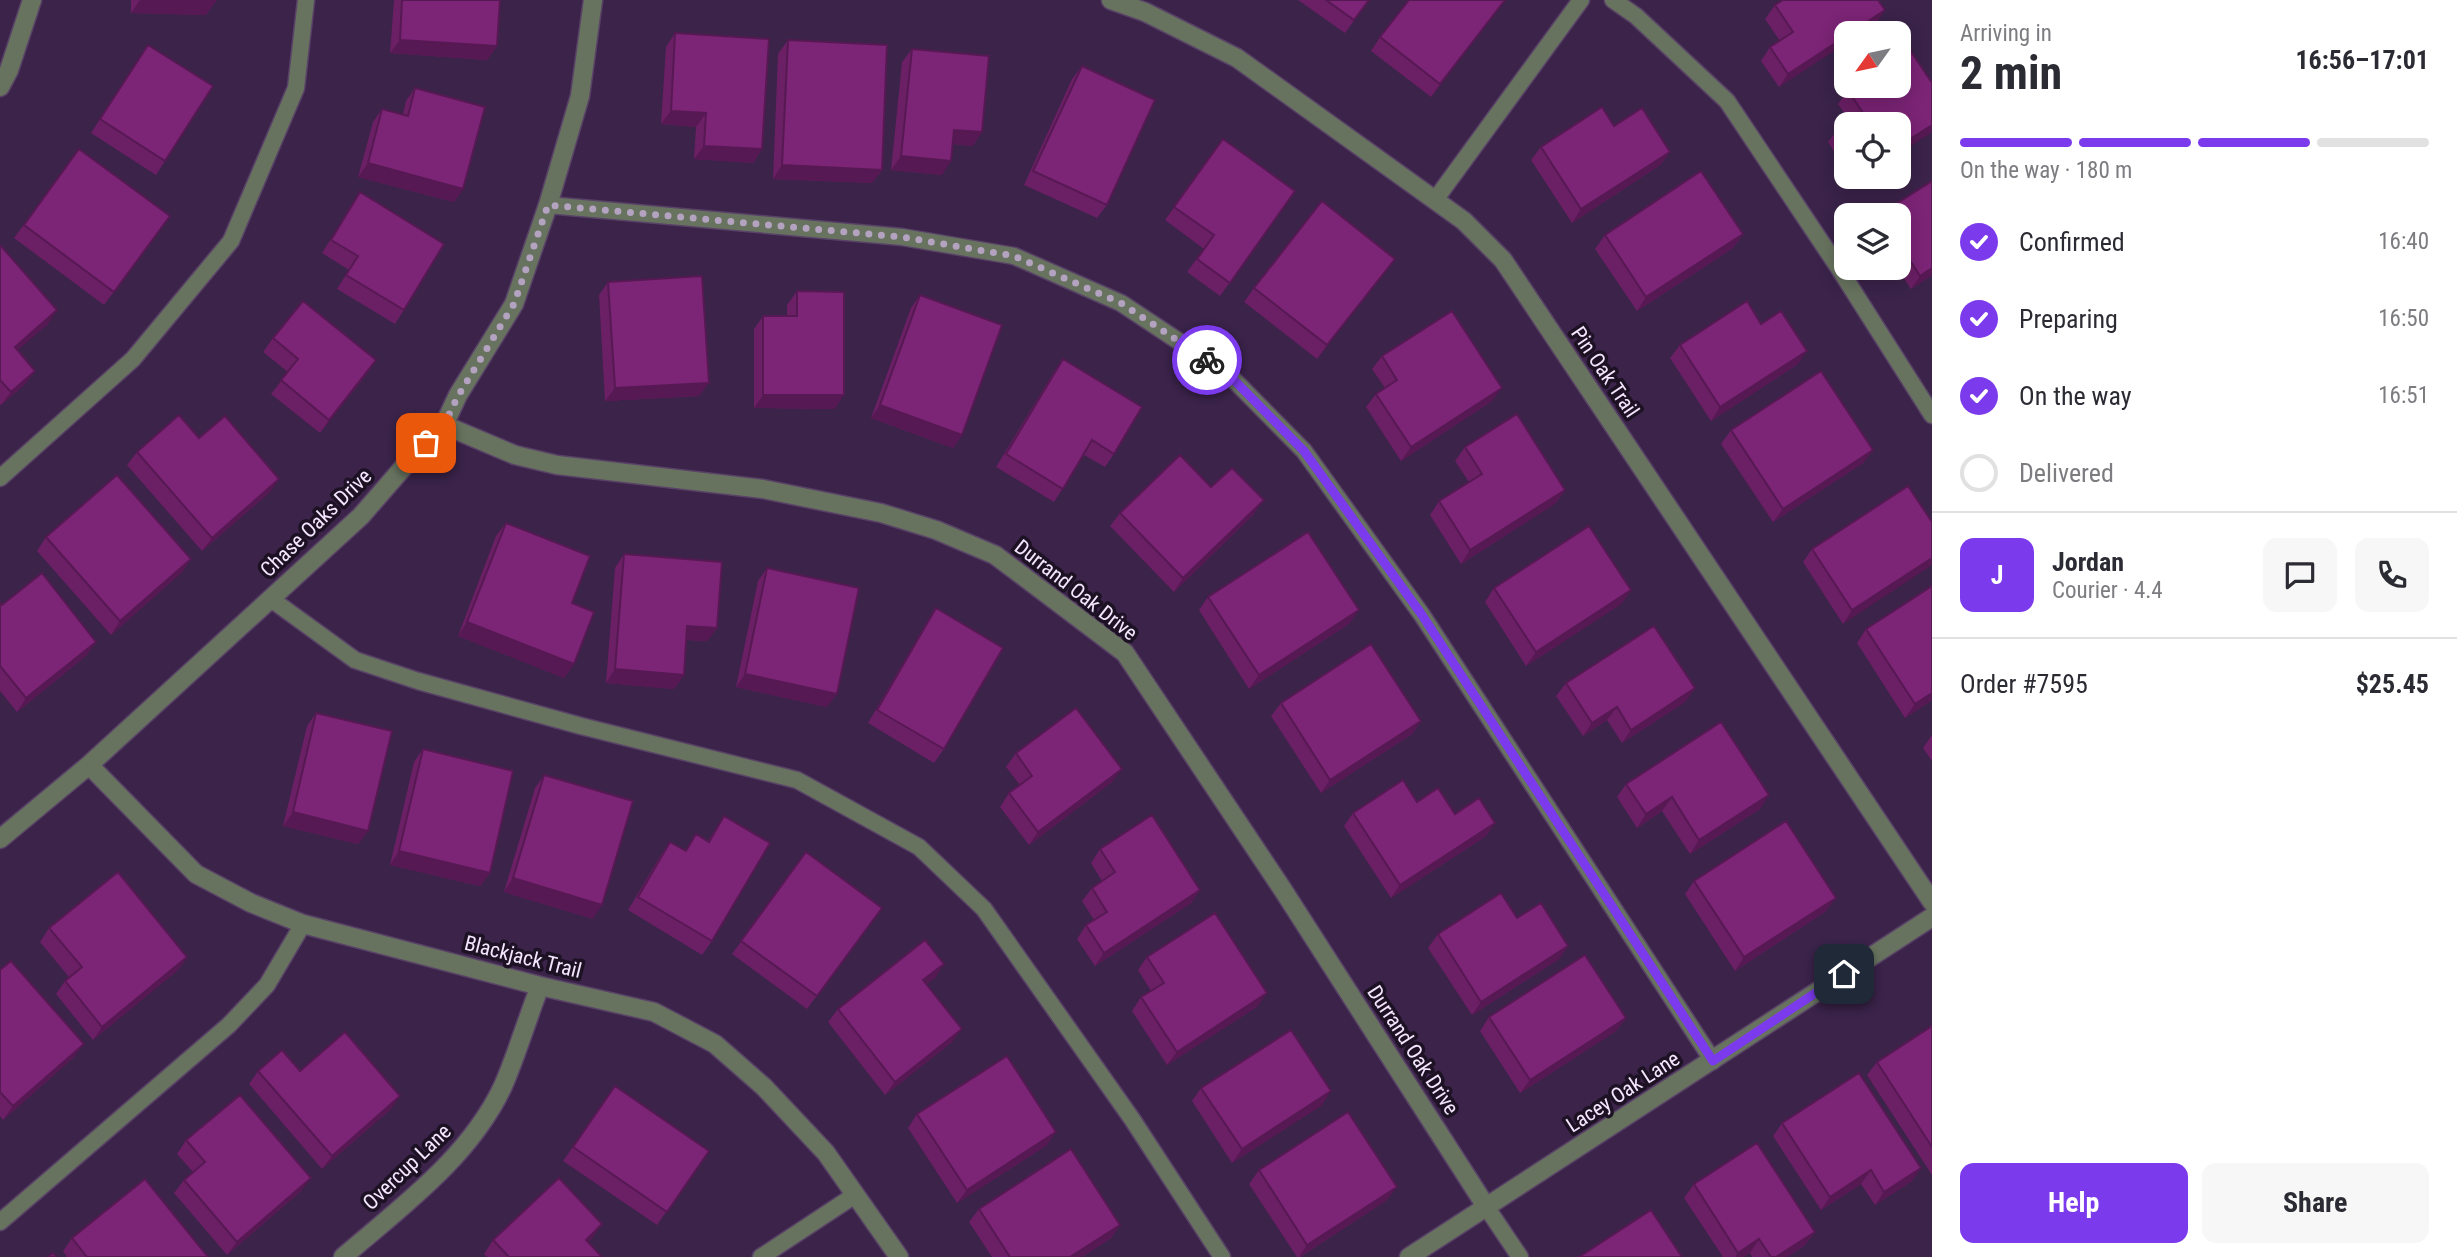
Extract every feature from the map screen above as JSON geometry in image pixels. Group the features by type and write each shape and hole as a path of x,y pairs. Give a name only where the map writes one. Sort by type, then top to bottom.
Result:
{"street":[{"path":"0,87 9,70 32,0"},
{"name":"Chase Oaks Drive","path":"0,839 89,765 361,516 444,425 458,396 514,304 548,205 580,96 593,0"},
{"name":"Pin Oak Trail","path":"1111,0 1145,12 1237,58 1464,221 1503,260 1932,902"},
{"name":"Durrand Oak Drive","path":"444,425 515,455 557,465 763,489 881,513 936,530 995,555 1125,653 1283,890 1487,1208"},
{"name":"Blackjack Trail","path":"89,765 196,874 251,903 303,924 540,986 654,1012 715,1044 764,1087 826,1153 899,1257"},
{"name":"Lacey Oak Lane","path":"1409,1257 1932,917"},
{"name":"Overcup Lane","path":"343,1257 430,1182 470,1138 502,1087 540,986"}],"lane":[{"path":"0,478 133,359 231,241 296,88 306,0"},
{"path":"1435,201 1581,0"},
{"path":"1613,0 1636,16 1727,101 1838,267 1932,415"},
{"path":"548,205 902,237 1014,256 1121,303 1228,374 1304,451 1422,615 1713,1061"},
{"path":"271,599 355,660 418,681 556,719 797,780 919,847 984,909 1132,1119 1222,1257"},
{"path":"0,1222 229,1025 267,985 303,924"},
{"path":"761,1257 855,1195"},
{"path":"1487,1208 1520,1257"}],"building":[{"path":"157,0 215,0 215,2"},
{"path":"402,0 500,0 497,46 400,40"},
{"path":"1326,0 1369,0 1354,20"},
{"path":"1409,0 1505,0 1440,84 1380,37"},
{"path":"1783,0 1878,0 1885,10 1868,21 1834,21 1834,44 1788,74 1770,47 1793,32 1775,5"},
{"path":"675,33 769,39 762,149 704,146 706,113 671,111"},
{"path":"788,40 887,45 882,170 782,165"},
{"path":"148,45 213,86 165,161 100,119"},
{"path":"912,49 989,56 982,132 954,130 951,161 901,156"},
{"path":"1911,52 1932,83 1932,125 1911,138 1911,112 1862,112 1853,98 1911,98"},
{"path":"1082,66 1155,100 1107,205 1033,171"},
{"path":"415,88 485,107 463,189 368,163 382,109 408,116"},
{"path":"1602,107 1614,126 1642,108 1670,152 1581,209 1541,147"},
{"path":"1223,139 1295,191 1230,283 1197,259 1214,235 1174,207"},
{"path":"79,149 170,216 114,292 24,225"},
{"path":"1701,171 1743,234 1646,297 1605,235"},
{"path":"1932,181 1932,268 1920,276 1911,262 1911,203 1897,203"},
{"path":"360,192 444,244 404,310 346,275 358,256 331,240"},
{"path":"1322,201 1395,259 1327,345 1254,288"},
{"path":"1,246 57,310 15,347 35,371 11,392 0,380"},
{"path":"702,276 709,383 615,388 608,282"},
{"path":"797,291 844,292 844,395 763,395 763,316 797,316"},
{"path":"920,295 1002,325 962,435 880,405"},
{"path":"303,301 376,360 329,420 281,380 298,359 273,338"},
{"path":"1747,301 1761,324 1781,311 1807,351 1720,407 1680,345"},
{"path":"1452,311 1502,388 1411,447 1376,394 1397,380 1382,356"},
{"path":"1063,359 1142,407 1114,454 1092,440 1063,489 1006,454"},
{"path":"1821,371 1873,450 1783,509 1731,430"},
{"path":"1517,414 1565,490 1470,550 1439,501 1482,474 1465,447"},
{"path":"179,415 199,438 225,416 279,479 212,538 137,452"},
{"path":"1180,455 1211,487 1232,468 1264,500 1183,578 1120,513"},
{"path":"117,475 191,559 120,621 46,537"},
{"path":"1908,486 1932,522 1932,558 1852,610 1812,549"},
{"path":"506,523 590,556 572,603 594,612 574,664 467,622"},
{"path":"1589,526 1631,590 1536,652 1494,588"},
{"path":"1308,532 1359,610 1259,675 1208,597"},
{"path":"624,554 722,562 717,628 687,626 684,675 615,669"},
{"path":"767,568 859,588 837,694 745,674"},
{"path":"42,573 96,642 26,698 0,666 0,603 2,605"},
{"path":"1932,586 1932,693 1915,704 1866,629"},
{"path":"936,608 1003,648 944,749 877,710"},
{"path":"1654,626 1695,688 1631,730 1617,707 1592,723 1566,683"},
{"path":"1371,644 1421,721 1330,780 1281,703"},
{"path":"1076,708 1122,769 1038,832 1009,793 1032,776 1016,753"},
{"path":"316,713 392,731 368,831 293,812"},
{"path":"1721,722 1769,795 1699,840 1672,797 1646,814 1626,784"},
{"path":"423,749 513,771 490,873 399,851"},
{"path":"544,775 633,801 602,905 513,878"},
{"path":"1403,780 1417,802 1438,788 1455,814 1479,798 1495,823 1400,885 1353,813"},
{"path":"1152,815 1200,890 1104,953 1086,925 1107,912 1092,888 1115,872 1100,849"},
{"path":"724,816 770,843 712,941 638,897 670,842 686,851 696,834 709,842"},
{"path":"1786,821 1836,898 1744,957 1694,881"},
{"path":"806,852 882,908 817,996 741,941"},
{"path":"118,872 187,957 102,1027 65,981 82,967 49,928"},
{"path":"1501,893 1517,918 1541,903 1568,946 1481,1002 1438,934"},
{"path":"1215,913 1267,993 1177,1052 1141,997 1164,983 1147,957"},
{"path":"925,940 944,964 923,980 962,1029 895,1082 838,1009"},
{"path":"1585,955 1626,1018 1530,1080 1489,1017"},
{"path":"11,961 84,1044 13,1106 0,1092 0,970"},
{"path":"1932,1026 1932,1147 1877,1062"},
{"path":"1291,1030 1331,1091 1242,1149 1201,1088"},
{"path":"345,1032 400,1096 332,1156 258,1071 282,1050 300,1071"},
{"path":"1007,1056 1056,1132 967,1190 917,1114"},
{"path":"1859,1073 1921,1168 1884,1192 1871,1170 1830,1197 1782,1123"},
{"path":"615,1086 709,1151 667,1212 573,1147"},
{"path":"240,1095 311,1178 237,1242 184,1180 205,1162 186,1140"},
{"path":"1348,1112 1397,1187 1307,1245 1259,1170"},
{"path":"1757,1143 1815,1232 1776,1257 1771,1257 1759,1239 1738,1253 1694,1184"},
{"path":"1071,1149 1120,1225 1070,1257 1010,1257 979,1209"},
{"path":"559,1178 602,1224 586,1240 602,1257 509,1257 493,1240"},
{"path":"145,1179 208,1257 87,1257 72,1238"},
{"path":"1651,1210 1682,1257 1579,1257"}],"way so far":[{"path":"426,443 444,425 458,396 514,304 548,205 902,237 1014,256 1121,303 1207,360"}],"route":[{"path":"1207,360 1228,374 1304,451 1422,615 1713,1061 1844,974"}]}
